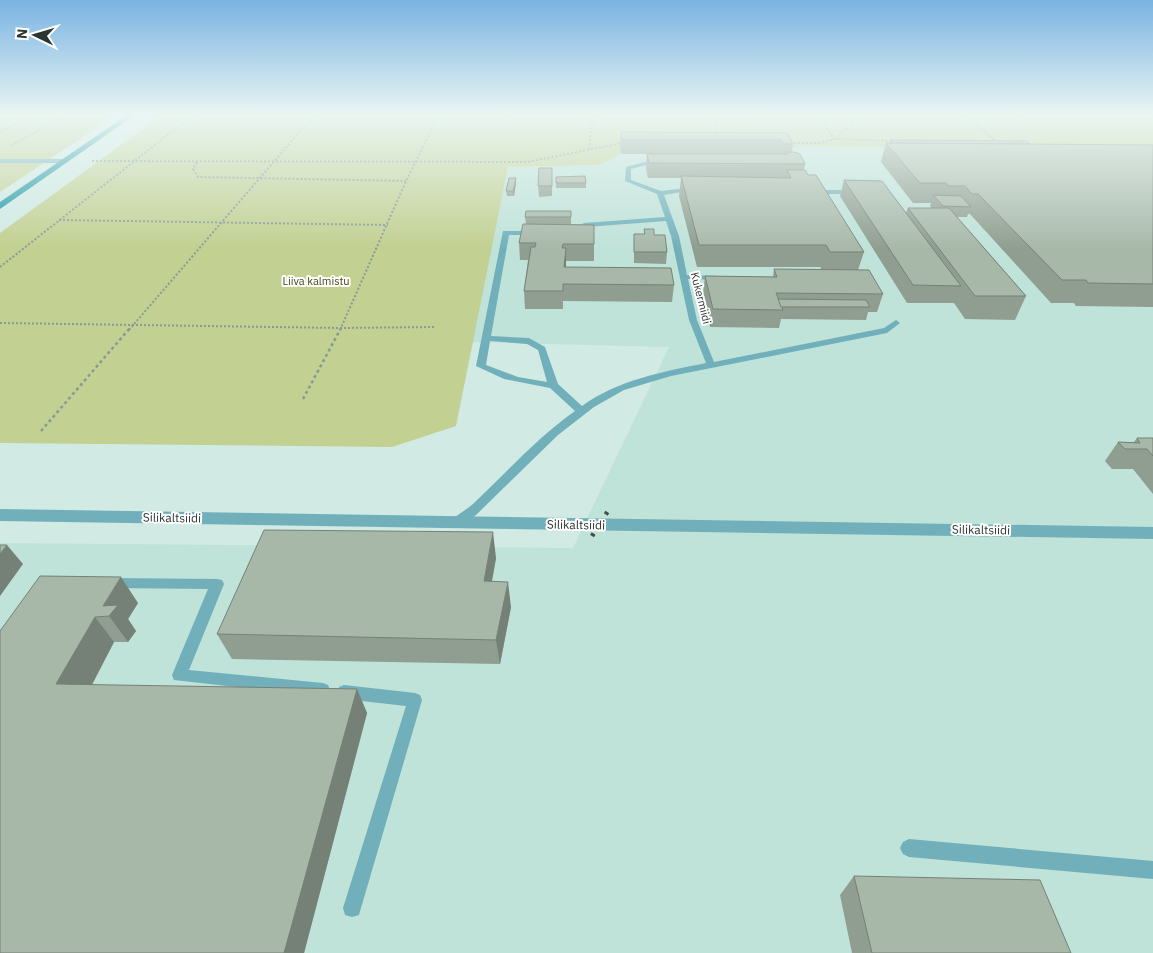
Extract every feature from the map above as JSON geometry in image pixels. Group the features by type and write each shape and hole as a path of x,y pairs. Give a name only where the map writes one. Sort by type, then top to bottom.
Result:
{"street":[{"path":"0,206 65,161"},
{"name":"Silikaltsiidi","path":"0,515 1153,533"}],"lane":[{"path":"670,160 660,160 628,168 628,181 660,193 703,188"},
{"path":"0,161 65,161"},
{"path":"806,188 823,192 860,192"},
{"name":"Kukermiidi","path":"660,193 685,278 693,320 711,365"},
{"path":"570,232 580,232 584,225 669,219"},
{"path":"543,233 506,233 481,366 493,372 526,382 553,385"},
{"path":"685,278 724,278"},
{"path":"456,523 472,512 581,411 608,394 646,378 887,330 896,323"},
{"path":"486,338 529,341 542,350 553,385 581,411"},
{"path":"94,583 217,584 179,675 415,700 352,908"},
{"path":"909,848 1153,870"}],"path":[{"path":"86,161 526,162 538,159"},
{"path":"0,266 134,161"},
{"path":"197,161 193,169 198,177 406,181"},
{"path":"41,431 219,224 276,161"},
{"path":"303,399 341,328 416,161"},
{"path":"59,220 219,224 388,225"},
{"path":"0,324 341,328 436,327"}],"shaded area":[{"path":"605,159 1153,159 1153,953 0,953 0,543 573,548 669,347 472,342 508,167 599,165"}],"green space":[{"path":"0,159 49,159 0,192"},
{"name":"Liiva kalmistu","path":"101,159 610,159 599,165 508,167 456,426 392,447 0,443 0,233"}],"building":[{"path":"648,159 803,159 805,164 649,163"},
{"path":"900,159 1153,159 1153,284 1088,283 1086,280 1062,280 978,194 972,194 965,186 948,186 946,183 920,183"},
{"path":"539,168 552,168 552,186 538,186"},
{"path":"787,170 805,170 808,175 816,175 864,252 830,252 826,245 699,245 681,176 791,178"},
{"path":"585,176 586,183 556,183 556,177"},
{"path":"509,178 516,178 513,191 506,191"},
{"path":"844,180 882,181 961,286 913,285"},
{"path":"933,195 961,196 971,207 943,206"},
{"path":"908,208 949,208 1026,296 975,296"},
{"path":"526,211 571,211 571,217 525,217"},
{"path":"523,224 594,225 594,244 563,244 562,248 566,248 564,267 671,268 674,285 563,284 563,291 524,291 531,247 535,247 536,243 519,243"},
{"path":"644,229 654,229 654,235 665,235 667,252 634,252 634,234 645,234"},
{"path":"774,269 869,270 883,294 776,293 783,310 713,309 705,276 777,277"},
{"path":"778,299 866,300 870,307 781,307"},
{"path":"1137,438 1153,438 1153,456 1147,449 1125,449 1118,442 1140,443"},
{"path":"264,530 493,532 484,581 508,582 496,640 217,634"},
{"path":"0,545 7,545 0,554"},
{"path":"40,576 121,577 103,606 118,605 109,616 95,617 56,684 357,689 284,953 0,953 0,631"},
{"path":"854,876 1040,880 1071,953 872,953"}],"railway":[{"path":"592,536 608,511"}]}
